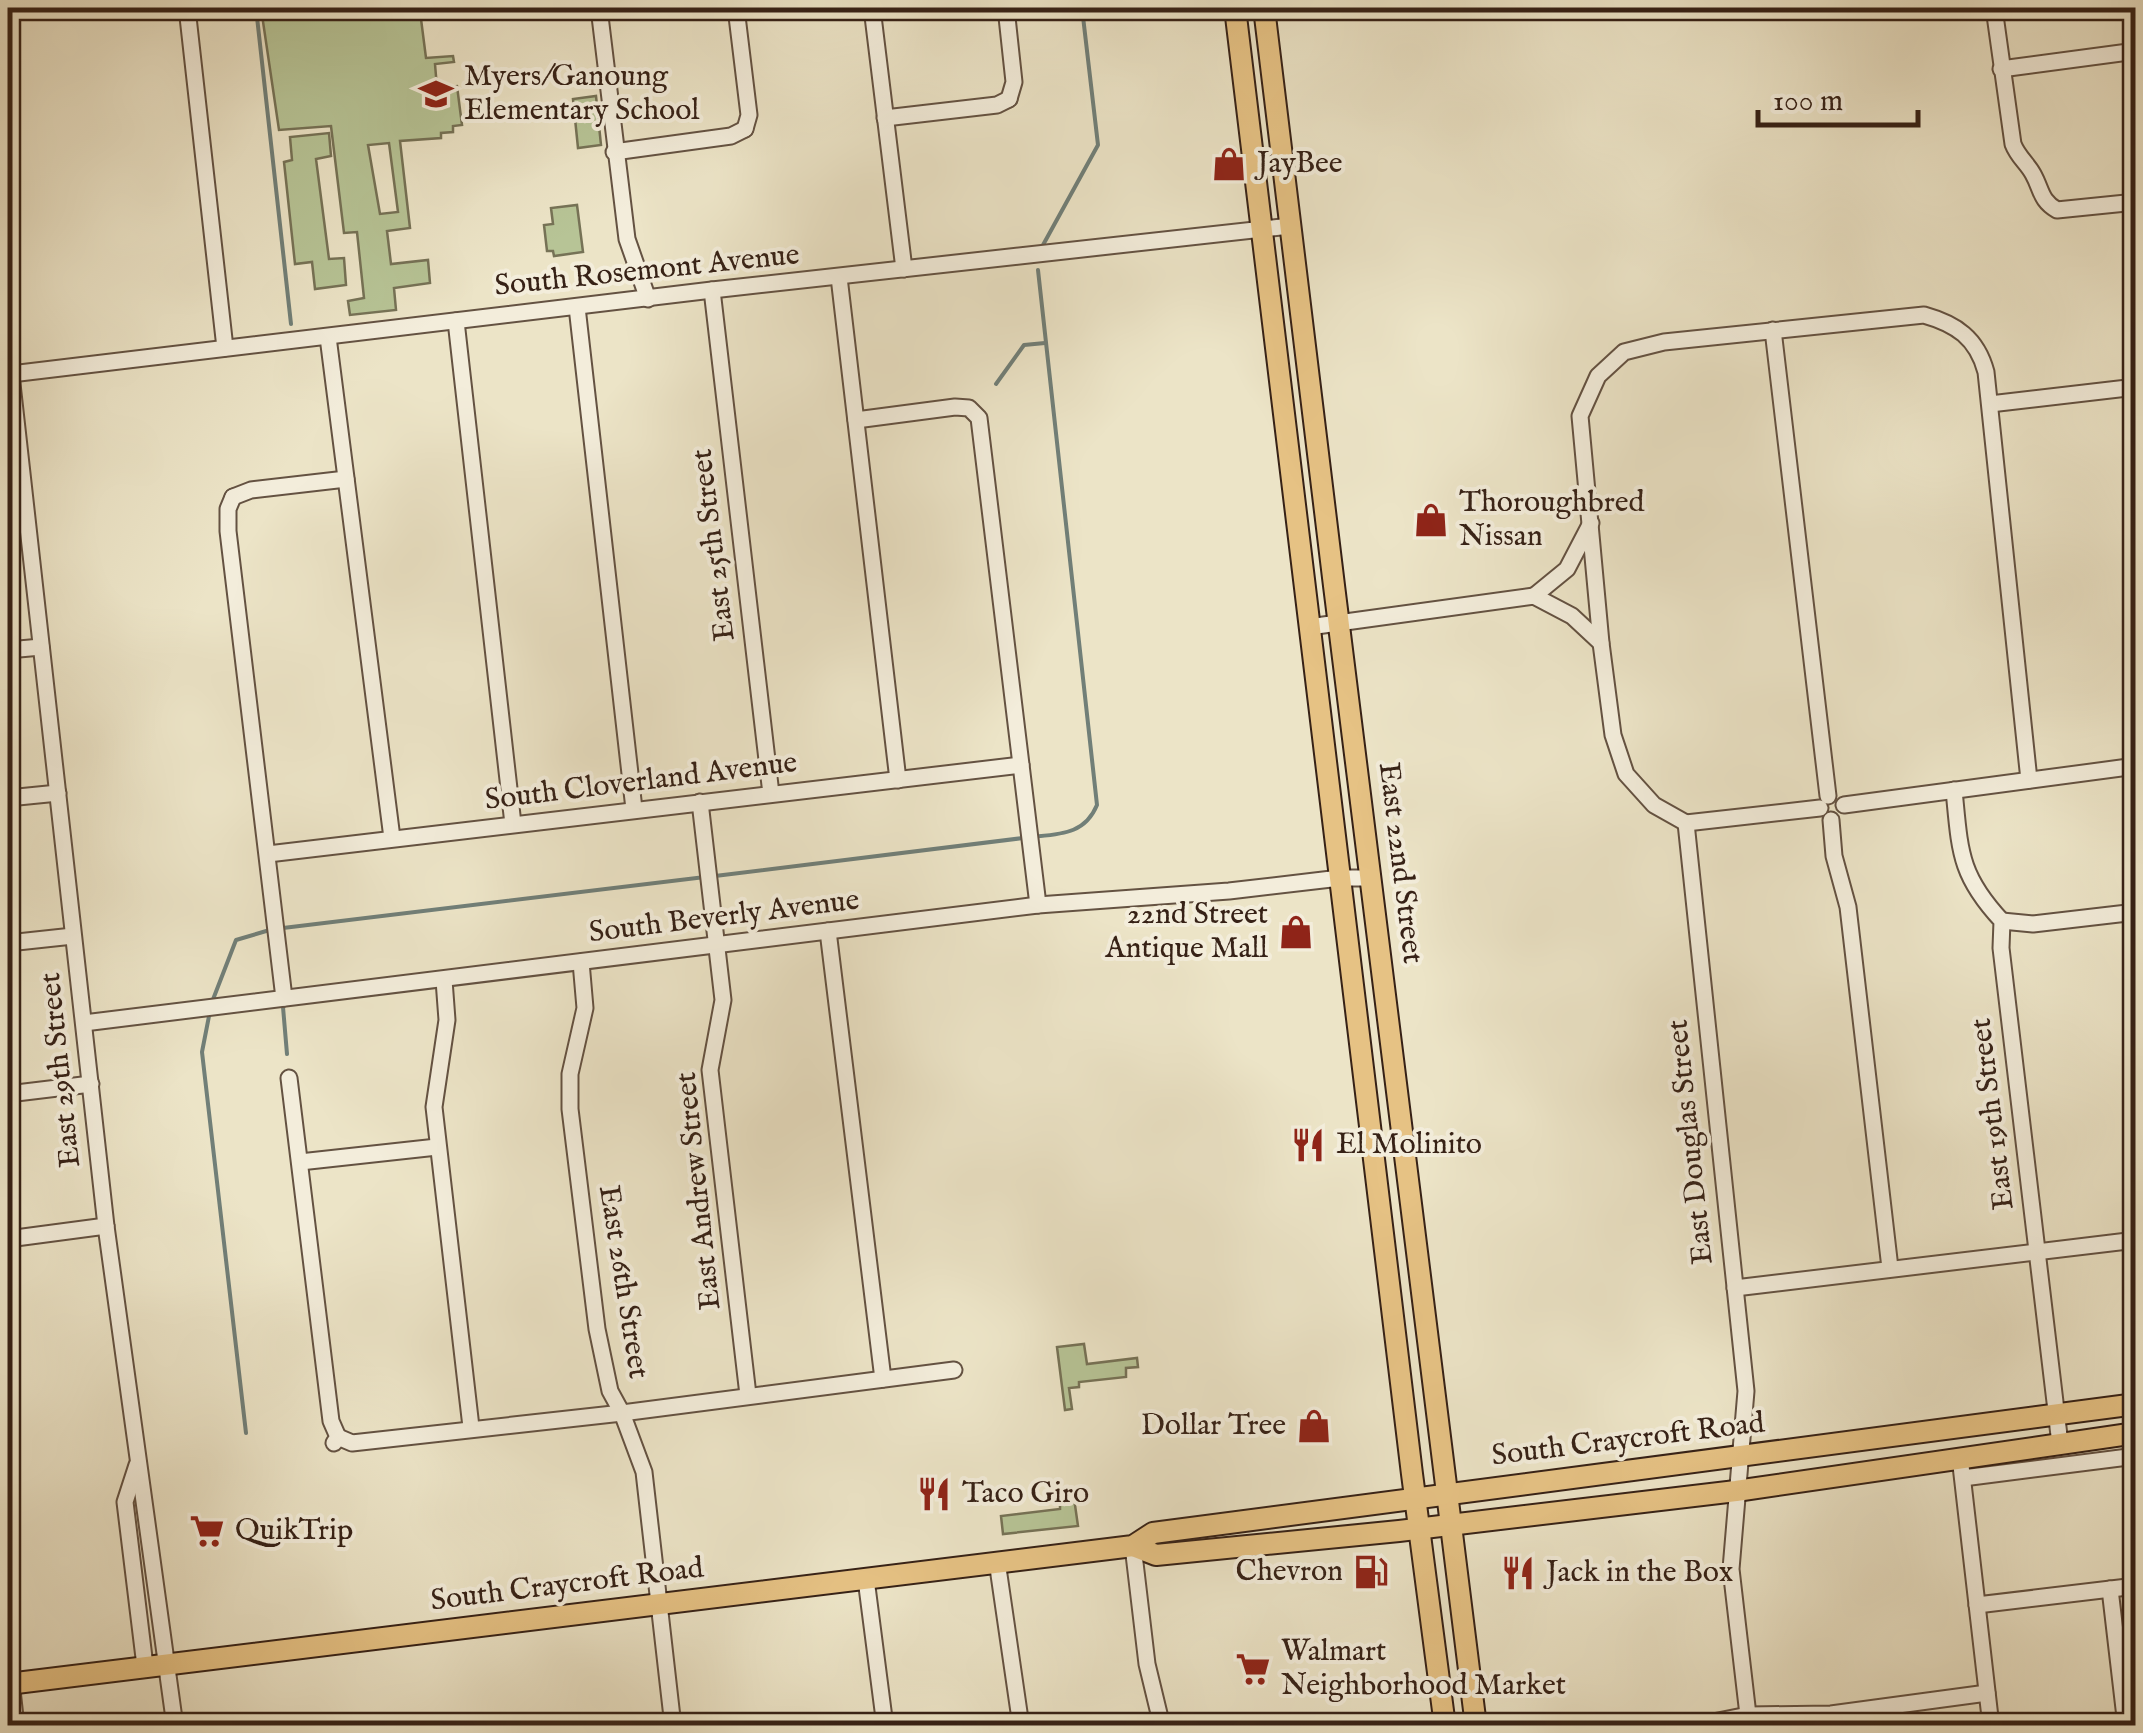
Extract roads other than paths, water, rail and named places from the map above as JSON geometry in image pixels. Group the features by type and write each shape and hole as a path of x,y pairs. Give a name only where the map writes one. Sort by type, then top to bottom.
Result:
{"main road":[{"name":"East 22nd Street","path":"1235,8 1445,1726"},
{"name":"East 22nd Street","path":"1264,8 1476,1726"},
{"name":"South Craycroft Road","path":"1133,1546 1153,1532 2136,1404"},
{"name":"South Craycroft Road","path":"9,1683 996,1561 1133,1546 1156,1555 1221,1549 1962,1467 2060,1444 2136,1434"},
{"path":"1221,1549 1240,1535 1274,1529 1277,1516"}],"street":[{"path":"187,8 225,348"},
{"path":"599,8 627,239 648,299"},
{"path":"614,152 752,134 736,8"},
{"path":"872,8 904,269"},
{"path":"885,118 1016,104 1006,8"},
{"path":"1994,8 2013,144 2034,175 2045,207 2068,210 2136,202"},
{"path":"2001,69 2136,52"},
{"name":"South Rosemont Avenue","path":"11,374 1290,226"},
{"path":"839,278 898,780"},
{"name":"East 25th Street","path":"712,290 771,794"},
{"path":"577,307 634,809"},
{"path":"2029,780 1990,404 1986,372 1976,345 1945,321 1903,315 1664,342 1624,352 1598,376 1580,416 1613,735 1626,774 1654,805 1686,824 1826,808 1839,798 1844,805 2136,766"},
{"path":"456,321 513,824"},
{"path":"1773,330 1826,808 1848,907 1890,1268"},
{"path":"328,337 392,838"},
{"name":"East 29th Street","path":"8,348 12,446 41,647 106,1226 138,1461 125,1502 156,1664"},
{"path":"1990,404 2136,386"},
{"path":"856,420 955,407 978,408 1038,905"},
{"path":"284,998 228,532 228,495 346,479"},
{"path":"1309,627 1534,596 1567,569 1590,524"},
{"path":"1534,596 1572,616 1601,643"},
{"path":"8,650 41,647"},
{"name":"South Cloverland Avenue","path":"268,854 1021,766"},
{"path":"1954,790 1961,859 1978,895 2002,921 2032,924 2136,912"},
{"path":"8,798 58,793"},
{"name":"East Andrew Street","path":"700,802 722,1000 710,1070 748,1395"},
{"name":"East Douglas Street","path":"1686,824 1746,1390 1731,1570 1748,1715"},
{"name":"South Beverly Avenue","path":"84,1022 1038,905 1372,878"},
{"name":"East 19th Street","path":"2002,921 2001,948 2060,1444"},
{"path":"828,932 883,1379"},
{"path":"8,942 74,936"},
{"name":"East 26th Street","path":"581,962 585,1008 570,1074 570,1110 597,1329 610,1391 644,1472 672,1726"},
{"path":"444,980 448,1020 434,1107 471,1427"},
{"path":"289,1078 336,1440 352,1443 622,1413 954,1370"},
{"path":"8,1094 91,1084"},
{"path":"300,1162 437,1147"},
{"path":"8,1240 106,1226"},
{"path":"1735,1288 2136,1240"},
{"name":"South Craycroft Road","path":"1962,1467 2136,1456"},
{"path":"1962,1467 1991,1726"},
{"path":"1133,1546 1148,1664 1162,1726"},
{"path":"996,1561 1022,1726"},
{"path":"866,1578 885,1726"},
{"path":"1978,1605 2136,1586"},
{"path":"2110,1589 2126,1726"},
{"path":"8,1654 16,1726"},
{"path":"156,1664 174,1726"},
{"path":"1693,1726 1748,1715 1832,1720 1987,1693"}],"waterway":[{"path":"256,8 291,324"},
{"path":"1043,245 1098,145 1082,8"},
{"path":"1032,837 1079,827 1097,805 1038,270"},
{"path":"996,384 1024,345 1045,343"},
{"path":"715,876 1023,838"},
{"path":"283,928 705,877"},
{"path":"212,1002 236,940 273,929"},
{"path":"283,1007 287,1054"},
{"path":"210,1011 202,1052 246,1433"}],"place":[{"name":"Myers/Ganoung Elementary School","path":"436,94"},
{"name":"JayBee","path":"1229,164"},
{"name":"Thoroughbred Nissan","path":"1431,520"},
{"name":"22nd Street Antique Mall","path":"1296,932"},
{"name":"El Molinito","path":"1308,1145"},
{"name":"Dollar Tree","path":"1314,1426"},
{"name":"Taco Giro","path":"934,1494"},
{"name":"QuikTrip","path":"207,1531"},
{"name":"Chevron","path":"1371,1572"},
{"name":"Jack in the Box","path":"1518,1573"},
{"name":"Walmart Neighborhood Market","path":"1253,1669"}]}
